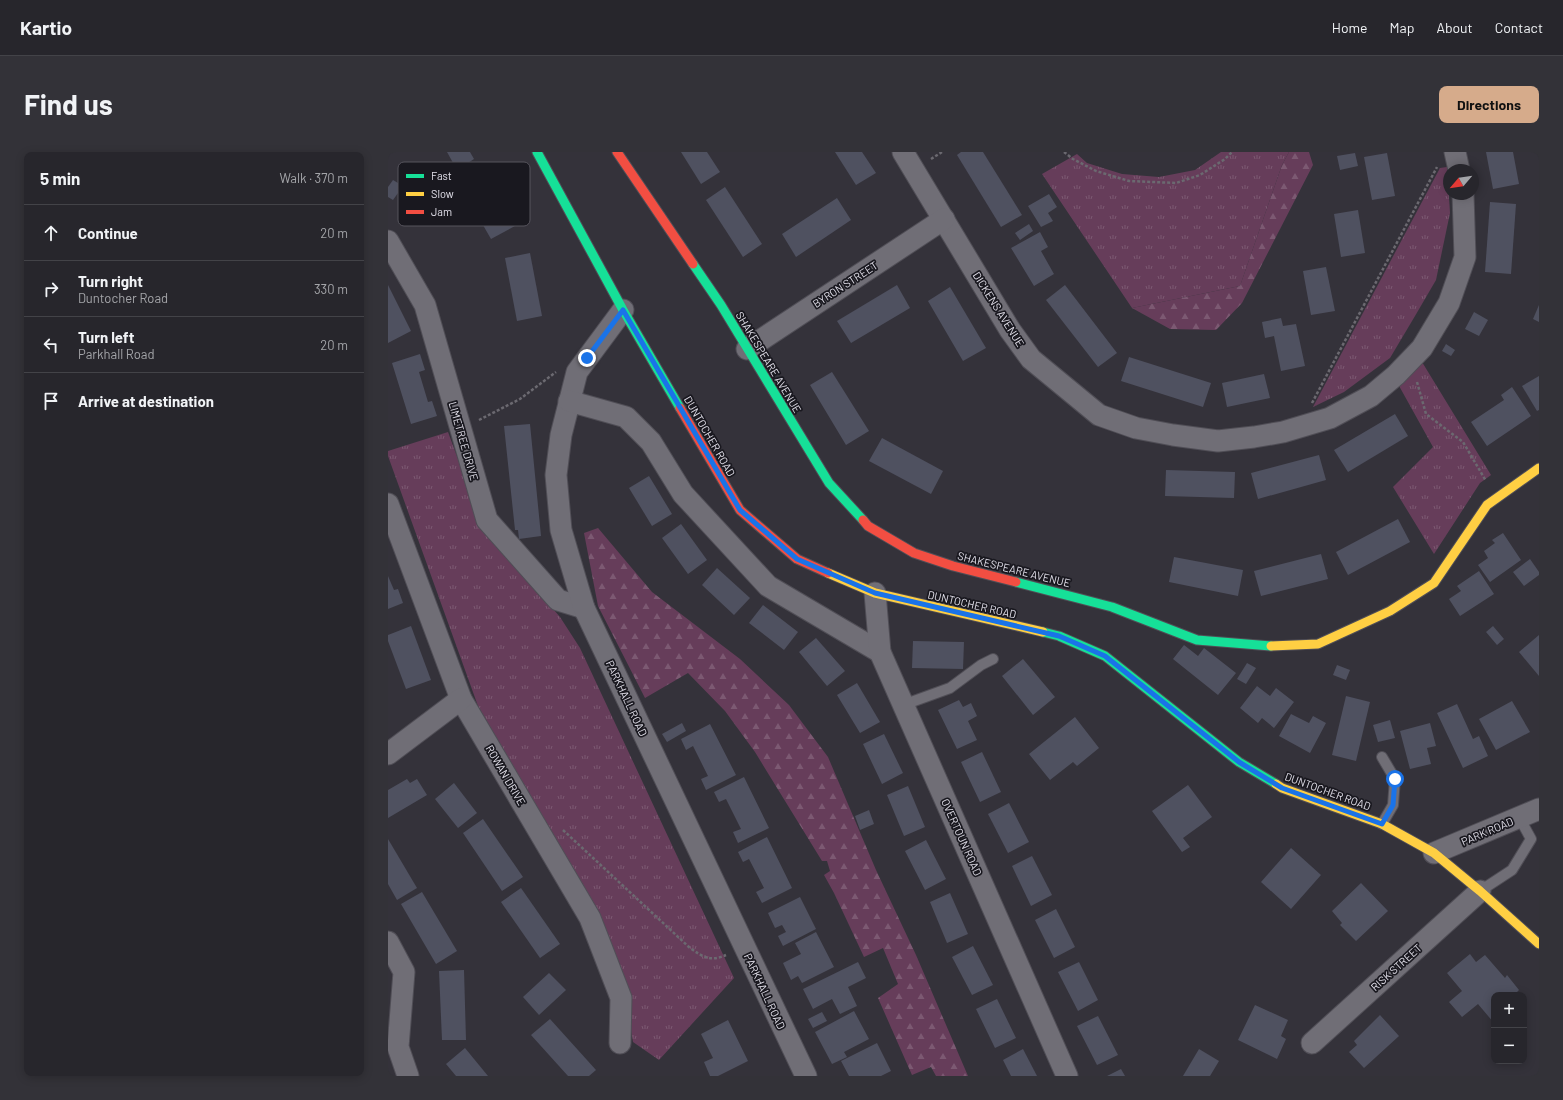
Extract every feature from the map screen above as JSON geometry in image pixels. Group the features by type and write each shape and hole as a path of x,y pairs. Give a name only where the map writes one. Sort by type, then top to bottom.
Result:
{"main road":[{"name":"DUNTOCHER ROAD","path":"537,152 623,310 740,510 797,559 875,593 1059,636 1105,656 1239,762 1282,788 1382,824 1434,853 1480,891 1539,944"},
{"name":"SHAKESPEARE AVENUE","path":"617,152 721,305 828,483 868,526 914,553 946,564 1112,607 1197,640 1276,647 1318,644 1390,611 1434,583 1487,505 1539,468"}],"street":[{"name":"DICKENS AVENUE","path":"903,152 1010,330 1031,359 1099,415 1136,428 1218,441 1283,432 1330,418 1371,396 1396,375 1422,348 1448,303 1465,256 1463,200"},
{"name":"BYRON STREET","path":"747,349 944,219"},
{"name":"LIMETREE DRIVE","path":"388,241 425,305 487,520 558,600 584,608"},
{"name":"PARKHALL ROAD","path":"623,310 577,372 561,435 556,475 561,530 584,608 806,1076"},
{"path":"569,401 626,418 651,442 682,494 768,586 880,652"},
{"name":"ROWAN DRIVE","path":"388,504 461,699 590,918 621,998 620,1043"},
{"name":"OVERTOUN ROAD","path":"875,593 880,652 1067,1076"},
{"path":"388,754 461,699"},
{"name":"PARK ROAD","path":"1434,853 1539,809"},
{"name":"RISK STREET","path":"1312,1043 1480,891"},
{"path":"388,942 404,972 398,1047 408,1076"}],"lane":[{"path":"903,705 950,688 981,665 993,659"},
{"path":"1382,757 1395,779 1393,805 1382,824"},
{"path":"1480,891 1512,870 1531,839 1519,817"}],"path":[{"path":"1064,152 1072,159 1096,171 1129,181 1176,183 1200,175 1225,159 1232,152"},
{"path":"1298,428 1448,157"},
{"path":"1411,360 1426,414 1463,442 1497,498"},
{"path":"460,427 486,418 520,399 562,367 577,372"},
{"path":"562,830 690,948 704,958 718,959 745,948"}],"green space":[{"path":"1221,152 1289,152 1282,165 1240,286 1132,308 1042,174 1077,154 1087,163 1122,174 1159,177 1195,170"},
{"path":"1289,152 1309,152 1313,165 1242,303 1216,330 1170,329 1132,308 1240,286 1282,165"},
{"path":"1440,168 1443,168 1443,200 1449,200 1450,213 1436,280 1390,358 1344,392 1313,407"},
{"path":"1422,362 1491,475 1480,483 1434,554 1393,487 1433,447 1398,384"},
{"path":"448,432 484,530 560,617 580,648 734,978 659,1060 633,1042 623,984 568,860 478,706 388,456 388,451"},
{"path":"598,528 652,592 740,659 789,705 828,757 876,870 916,955 968,1076 936,1076 931,1067 912,1075 878,998 898,984 883,948 864,957 824,875 830,871 827,861 822,861 755,752 725,711 688,673 645,698 598,606 584,533"}],"building":[{"path":"447,152 470,152 474,159 469,162 453,162"},
{"path":"681,152 707,152 720,172 701,184"},
{"path":"835,152 862,152 876,173 856,185"},
{"path":"961,152 983,152 1022,215 1001,227 957,155"},
{"path":"1486,152 1513,152 1519,184 1493,189"},
{"path":"1355,153 1358,166 1340,170 1337,156"},
{"path":"1387,153 1395,196 1372,200 1364,157"},
{"path":"393,180 398,183 398,193 393,200 388,197 388,187"},
{"path":"725,187 762,244 743,257 706,200"},
{"path":"1049,194 1057,207 1048,213 1053,221 1041,227 1028,206"},
{"path":"837,198 851,220 796,257 782,234"},
{"path":"1490,202 1516,204 1511,274 1485,272"},
{"path":"1358,210 1365,253 1341,257 1334,214"},
{"path":"1029,224 1033,231 1020,240 1015,233"},
{"path":"484,226 515,226 491,239"},
{"path":"1040,232 1048,247 1041,251 1054,274 1034,286 1011,248"},
{"path":"530,253 542,316 517,321 505,258"},
{"path":"1326,267 1335,311 1311,315 1303,271"},
{"path":"388,285 411,331 388,343"},
{"path":"897,285 910,308 851,343 837,321"},
{"path":"1065,285 1117,353 1098,367 1046,300"},
{"path":"950,287 986,348 963,361 928,301"},
{"path":"1539,305 1539,322 1533,319"},
{"path":"1474,312 1488,320 1479,336 1465,329"},
{"path":"1281,318 1283,326 1296,324 1305,366 1281,371 1274,336 1265,338 1262,322"},
{"path":"1446,344 1455,350 1451,356 1442,351"},
{"path":"420,354 425,370 419,372 428,402 432,401 437,416 411,424 392,363"},
{"path":"1129,357 1211,383 1203,407 1121,381"},
{"path":"832,372 869,431 846,445 810,385"},
{"path":"1264,374 1270,398 1227,407 1222,383"},
{"path":"1539,376 1539,410 1537,411 1522,386"},
{"path":"1512,387 1531,416 1487,446 1471,422 1504,400 1501,395"},
{"path":"1395,414 1408,436 1348,472 1334,450"},
{"path":"530,424 541,536 519,539 518,530 515,530 504,426"},
{"path":"882,438 943,471 931,494 869,461"},
{"path":"1319,455 1326,480 1258,499 1251,473"},
{"path":"1166,470 1235,472 1234,498 1165,496"},
{"path":"649,476 672,514 652,526 629,488"},
{"path":"1398,519 1410,542 1348,575 1336,552"},
{"path":"681,524 707,560 688,574 662,538"},
{"path":"1503,533 1521,560 1490,582 1478,565 1488,558 1484,551 1495,543 1492,540"},
{"path":"1321,554 1328,579 1261,596 1254,571"},
{"path":"1174,557 1243,570 1238,596 1169,582"},
{"path":"1530,559 1539,572 1539,575 1524,586 1513,572"},
{"path":"717,568 750,598 734,615 702,585"},
{"path":"1479,571 1494,594 1460,616 1449,599 1461,591 1457,586"},
{"path":"388,576 394,590 398,589 403,603 388,609"},
{"path":"763,605 798,632 784,650 749,623"},
{"path":"411,626 431,680 406,689 388,641 388,635"},
{"path":"1493,626 1504,639 1497,645 1486,632"},
{"path":"1539,635 1539,676 1519,652"},
{"path":"816,638 845,671 827,686 799,652"},
{"path":"913,641 964,642 963,669 912,668"},
{"path":"1184,645 1198,656 1204,648 1236,673 1218,695 1173,659"},
{"path":"1023,659 1055,697 1033,715 1002,676"},
{"path":"1247,663 1256,668 1246,684 1237,679"},
{"path":"1337,665 1350,670 1346,680 1333,675"},
{"path":"857,683 880,722 860,733 837,695"},
{"path":"1257,686 1270,696 1276,688 1294,702 1274,728 1262,718 1258,723 1240,708"},
{"path":"1346,696 1370,702 1356,761 1332,755"},
{"path":"959,700 963,707 971,703 977,716 968,721 977,740 957,749 938,710"},
{"path":"1512,701 1530,732 1496,750 1479,719"},
{"path":"1457,704 1473,739 1479,736 1488,756 1463,768 1437,713"},
{"path":"1291,714 1309,723 1313,716 1326,723 1310,753 1279,736"},
{"path":"1075,717 1099,748 1077,766 1073,762 1050,780 1029,754"},
{"path":"1390,720 1395,738 1378,742 1373,725"},
{"path":"682,723 686,731 667,742 662,734"},
{"path":"1430,723 1436,746 1427,748 1431,764 1410,769 1400,731"},
{"path":"710,724 736,775 706,790 701,779 708,776 693,746 686,750 681,739"},
{"path":"884,734 903,773 882,784 863,744"},
{"path":"982,752 1001,792 980,802 961,762"},
{"path":"744,777 769,828 738,843 733,832 741,829 726,799 719,802 714,792"},
{"path":"407,779 410,783 417,779 427,795 388,818 388,790"},
{"path":"454,783 477,813 458,828 435,799"},
{"path":"1188,785 1212,817 1183,838 1190,847 1182,852 1152,811"},
{"path":"908,786 925,827 904,836 887,795"},
{"path":"1009,803 1029,842 1008,853 988,814"},
{"path":"869,810 874,824 860,830 855,816"},
{"path":"483,819 523,877 502,891 463,833"},
{"path":"767,837 792,888 762,903 756,892 764,888 749,859 743,862 738,852"},
{"path":"388,839 417,888 397,900 388,884"},
{"path":"926,840 946,879 925,890 905,851"},
{"path":"1291,848 1321,875 1291,909 1261,882"},
{"path":"1032,856 1052,895 1031,906 1012,866"},
{"path":"1361,883 1388,911 1356,941 1340,925 1342,923 1332,911"},
{"path":"521,888 560,944 540,958 501,902"},
{"path":"422,892 457,951 436,964 401,904"},
{"path":"950,893 968,934 947,943 930,902"},
{"path":"800,897 816,929 783,946 778,936 786,932 782,925 775,928 768,913"},
{"path":"1056,909 1075,947 1054,958 1035,920"},
{"path":"816,932 834,967 802,983 798,976 791,980 783,963 801,954 795,943"},
{"path":"973,946 993,985 972,995 952,957"},
{"path":"1470,954 1476,962 1485,955 1505,978 1507,975 1519,990 1517,992 1491,992 1491,1019 1478,1004 1462,1017 1449,1002 1462,991 1447,973"},
{"path":"858,962 866,978 848,987 857,1006 840,1014 832,999 813,1009 803,989"},
{"path":"1079,962 1098,1000 1078,1011 1058,972"},
{"path":"464,970 466,1040 442,1040 439,971"},
{"path":"549,973 566,990 539,1015 523,997"},
{"path":"997,999 1016,1038 995,1048 976,1009"},
{"path":"1255,1005 1288,1020 1281,1036 1286,1039 1277,1059 1238,1040"},
{"path":"854,1011 869,1039 844,1052 847,1057 832,1064 815,1032"},
{"path":"822,1012 827,1021 813,1028 808,1019"},
{"path":"1380,1015 1399,1036 1364,1068 1349,1052 1357,1045 1354,1041"},
{"path":"1098,1016 1118,1055 1097,1065 1077,1026"},
{"path":"550,1019 596,1070 589,1076 568,1076 531,1035"},
{"path":"728,1020 748,1061 718,1076 710,1076 704,1062 713,1058 701,1034"},
{"path":"877,1043 891,1071 881,1076 849,1076 841,1061"},
{"path":"465,1048 488,1076 456,1076 446,1064"},
{"path":"1023,1049 1037,1076 1011,1076 1003,1060"},
{"path":"1199,1049 1219,1061 1210,1076 1183,1076"},
{"path":"1121,1069 1125,1076 1107,1076"}],"traffic: fast":[{"path":"537,152 623,310 680,408"},
{"path":"693,264 721,305 829,483 863,520"},
{"path":"1016,582 1112,607 1197,640 1271,646"},
{"path":"1043,632 1059,636 1105,656 1239,762 1276,784"}],"traffic: slow":[{"path":"1271,646 1318,644 1390,611 1434,583 1487,505 1539,468"},
{"path":"828,573 875,593 1043,632"},
{"path":"1276,784 1282,788 1382,824 1434,853 1480,891 1539,944"}],"traffic: jam":[{"path":"617,152 693,264"},
{"path":"680,408 740,510 797,559 828,573"},
{"path":"863,520 868,526 914,553 953,566 1016,582"}],"route":[{"path":"587,358 623,310 740,510 797,559 875,593 1059,636 1105,656 1239,762 1282,788 1382,824 1393,805 1395,779"}]}
